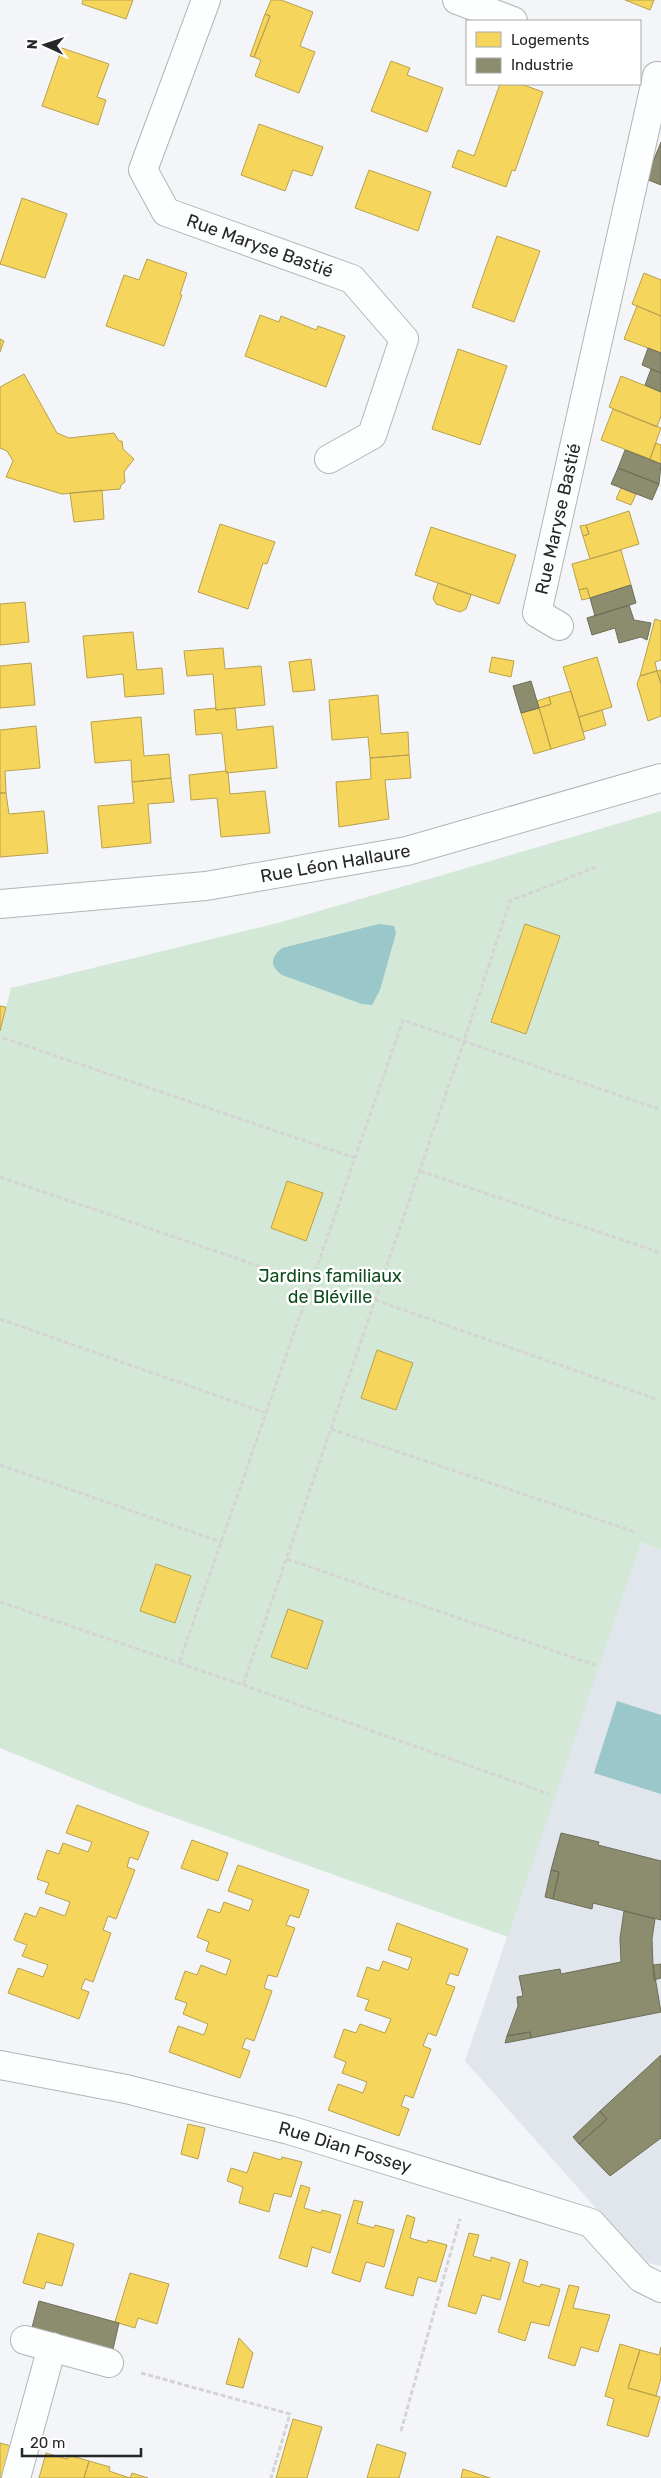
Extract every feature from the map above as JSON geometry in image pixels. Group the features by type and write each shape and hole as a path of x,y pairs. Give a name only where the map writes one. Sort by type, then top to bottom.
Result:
{"street":[{"name":"Rue Maryse Bastié","path":"206,0 143,170 166,212 352,279 404,339 372,435 329,459"},
{"path":"457,0 510,20"},
{"name":"Rue Maryse Bastié","path":"559,626 537,613 652,74"},
{"name":"Rue Léon Hallaure","path":"0,904 206,886 407,851 661,778"},
{"name":"Rue Dian Fossey","path":"0,2065 126,2090 289,2130 591,2223 641,2278 661,2288"},
{"path":"25,2340 109,2363"},
{"path":"16,2478 52,2347"}],"path":[{"path":"243,1685 420,1171 510,901 596,867"},
{"path":"179,1663 403,1020 661,1110"},
{"path":"4,1038 355,1158"},
{"path":"420,1171 661,1253"},
{"path":"0,1177 310,1284"},
{"path":"375,1300 656,1399"},
{"path":"0,1320 266,1413"},
{"path":"331,1429 635,1532"},
{"path":"0,1465 221,1542"},
{"path":"287,1559 595,1665"},
{"path":"0,1602 243,1685 550,1794"},
{"path":"402,2431 469,2186"},
{"path":"109,2363 290,2414 272,2478"}],"shaded area":[{"path":"641,1542 661,1550 661,2266 644,2262 465,2061"}],"green space":[{"name":"Jardins familiaux de Bléville","path":"661,811 661,1550 641,1542 508,1937 139,1805 0,1748 0,1032 11,988 278,923"}],"water":[{"path":"379,924 394,926 396,933 380,990 372,1005 362,1004 282,975 273,965 274,958 282,948"},
{"path":"617,1701 661,1715 661,1794 594,1773"}],"building: Logements":[{"path":"83,0 133,0 126,19 82,4"},
{"path":"271,0 281,0 313,12 300,46 315,52 299,93 255,76 261,60 254,57 270,16 265,14"},
{"path":"625,0 654,0 650,10"},
{"path":"265,14 270,16 254,57 250,56"},
{"path":"62,48 109,64 97,97 106,100 98,125 42,106"},
{"path":"391,61 410,68 407,75 443,88 427,132 371,111"},
{"path":"500,85 524,85 543,92 515,171 512,170 506,187 452,167 458,150 474,156"},
{"path":"259,124 323,147 312,176 293,170 285,191 241,175"},
{"path":"369,170 431,192 418,231 355,208"},
{"path":"22,198 67,214 45,278 0,264"},
{"path":"497,236 540,251 514,322 472,307"},
{"path":"147,259 187,273 180,294 182,295 164,346 106,326 124,275 139,280"},
{"path":"644,273 661,280 661,316 632,304"},
{"path":"637,306 661,316 661,353 624,339"},
{"path":"260,315 279,322 281,316 316,330 318,326 345,336 326,387 245,356"},
{"path":"0,339 4,341 0,352"},
{"path":"458,349 507,366 480,445 432,429"},
{"path":"24,374 57,433 69,438 114,433 119,441 122,441 123,449 134,459 124,472 125,482 121,485 120,489 62,494 6,477 13,461 7,451 0,448 0,387"},
{"path":"621,376 661,392 661,416 657,427 609,407"},
{"path":"613,409 661,428 650,459 601,440"},
{"path":"656,443 661,445 661,464 650,459"},
{"path":"621,488 636,494 631,505 616,499"},
{"path":"102,490 104,519 74,522 70,493"},
{"path":"629,511 639,544 590,559 583,536 589,534 586,525"},
{"path":"220,524 275,542 267,564 263,563 248,609 198,592"},
{"path":"586,525 589,534 583,536 580,526"},
{"path":"431,527 516,555 499,604 415,575"},
{"path":"621,550 631,585 590,598 587,588 579,590 572,564"},
{"path":"438,583 471,595 466,609 460,612 436,604 433,598"},
{"path":"587,588 590,598 582,600 579,590"},
{"path":"25,602 29,642 0,645 0,604"},
{"path":"655,619 661,621 661,660 655,662 657,671 640,676"},
{"path":"133,632 137,670 162,668 164,694 125,697 123,674 87,678 83,636"},
{"path":"223,648 225,669 261,666 265,705 216,710 213,674 187,676 184,651"},
{"path":"492,657 514,661 511,677 489,672"},
{"path":"597,657 612,707 579,717 563,667"},
{"path":"311,659 315,690 293,692 289,662"},
{"path":"31,663 35,705 0,708 0,666"},
{"path":"661,670 661,684 657,671"},
{"path":"657,671 661,684 661,716 648,721 637,684 640,676"},
{"path":"571,691 585,739 551,749 539,708 551,704 549,697"},
{"path":"378,695 381,734 408,732 409,755 370,758 368,737 332,740 329,700"},
{"path":"549,697 551,704 539,708 537,701"},
{"path":"216,708 216,710 235,708 237,730 273,726 277,768 226,773 222,733 196,735 194,710"},
{"path":"539,708 551,749 534,754 521,713"},
{"path":"602,710 606,725 583,732 579,717"},
{"path":"141,717 144,756 169,754 171,778 132,782 131,760 95,763 91,722"},
{"path":"36,726 40,768 5,771 6,793 0,793 0,730"},
{"path":"409,755 411,778 385,780 389,819 339,827 336,782 371,779 370,758"},
{"path":"228,772 230,794 265,791 270,833 221,837 217,798 191,800 189,775"},
{"path":"171,778 174,802 148,804 151,843 102,848 98,806 134,803 132,782"},
{"path":"0,793 6,793 9,814 44,811 48,853 0,857"},
{"path":"525,924 560,936 526,1034 491,1022"},
{"path":"0,1006 6,1007 0,1031"},
{"path":"287,1181 323,1193 306,1241 271,1228"},
{"path":"377,1350 413,1363 396,1410 361,1398"},
{"path":"156,1564 191,1576 175,1623 140,1611"},
{"path":"288,1609 323,1621 307,1669 271,1657"},
{"path":"77,1805 149,1832 138,1860 130,1857 127,1867 135,1870 116,1919 108,1916 103,1930 111,1933 93,1982 85,1979 81,1989 89,1992 79,2019 8,1993 18,1968 43,1977 48,1965 22,1956 27,1945 14,1940 25,1913 36,1917 40,1907 65,1916 70,1902 45,1893 49,1883 37,1879 47,1850 59,1854 63,1843 88,1852 92,1842 66,1833"},
{"path":"192,1840 228,1853 218,1881 181,1868"},
{"path":"238,1865 309,1890 299,1918 290,1915 286,1925 295,1928 277,1977 268,1975 264,1988 272,1991 254,2041 246,2038 242,2048 250,2051 240,2078 169,2052 178,2026 204,2035 208,2024 183,2014 187,2003 175,1999 185,1971 197,1975 201,1965 226,1975 231,1960 206,1951 209,1942 197,1937 208,1909 220,1913 224,1902 249,1911 253,1900 228,1891"},
{"path":"397,1923 468,1949 458,1976 450,1973 446,1984 455,1987 436,2036 428,2033 423,2046 431,2049 413,2098 405,2095 401,2106 409,2109 399,2136 328,2110 338,2084 363,2093 367,2082 342,2073 346,2062 334,2057 344,2029 356,2033 360,2024 385,2033 391,2019 365,2010 369,2000 357,1996 367,1967 379,1971 383,1961 408,1970 412,1958 388,1950"},
{"path":"188,2124 205,2128 198,2159 181,2154"},
{"path":"254,2152 281,2160 282,2157 302,2162 291,2197 274,2193 269,2212 239,2203 243,2187 227,2181 231,2168 247,2173"},
{"path":"301,2185 310,2188 304,2208 321,2213 322,2210 341,2215 330,2253 312,2247 307,2267 279,2258"},
{"path":"354,2200 363,2202 357,2223 374,2228 375,2225 394,2230 384,2267 366,2262 360,2282 332,2273"},
{"path":"407,2215 415,2218 410,2238 427,2243 428,2240 447,2245 436,2282 418,2277 413,2296 385,2288"},
{"path":"38,2233 74,2244 62,2286 46,2282 44,2289 23,2283"},
{"path":"469,2233 479,2235 473,2256 491,2261 491,2257 510,2263 500,2300 482,2295 476,2314 448,2306"},
{"path":"520,2259 528,2262 523,2282 540,2287 541,2284 560,2289 549,2326 531,2322 525,2341 498,2332"},
{"path":"130,2273 169,2284 157,2324 138,2318 135,2328 115,2322"},
{"path":"569,2285 579,2287 573,2308 610,2315 598,2352 581,2347 575,2366 548,2358"},
{"path":"239,2338 253,2353 243,2388 226,2384"},
{"path":"620,2344 640,2350 628,2388 660,2397 648,2437 607,2425 614,2399 605,2396"},
{"path":"661,2347 661,2378 656,2396 628,2388 640,2350 659,2355"},
{"path":"293,2419 322,2427 307,2478 276,2478"},
{"path":"0,2443 11,2446 2,2478 0,2478"},
{"path":"377,2444 406,2453 399,2478 367,2478"},
{"path":"46,2453 67,2459 68,2455 89,2461 84,2478 39,2478"},
{"path":"89,2461 110,2467 109,2471 130,2478 84,2478"},
{"path":"463,2469 490,2478 461,2478"},
{"path":"132,2473 148,2478 130,2478"}],"building: Industrie":[{"path":"661,142 661,185 646,179"},
{"path":"648,348 661,353 661,373 642,365"},
{"path":"651,369 661,373 661,392 645,385"},
{"path":"625,450 661,464 659,484 618,468"},
{"path":"618,468 659,484 652,500 611,484"},
{"path":"631,585 636,603 595,616 590,598"},
{"path":"629,605 634,620 651,623 647,640 641,637 619,643 615,628 592,635 587,618"},
{"path":"531,681 539,708 521,713 513,686"},
{"path":"561,1833 599,1842 598,1845 661,1861 661,1920 593,1903 592,1909 553,1899 559,1872 551,1870"},
{"path":"551,1870 559,1872 553,1899 545,1897"},
{"path":"624,1911 655,1919 652,1939 653,1965 661,2012 531,2038 530,2032 507,2036 518,2006 517,1997 523,1996 519,1976 560,1969 561,1974 621,1962 620,1938"},
{"path":"661,1964 661,1978 654,1980 653,1965"},
{"path":"530,2032 531,2038 505,2043 507,2036"},
{"path":"661,2055 661,2138 610,2176 579,2144 607,2119 600,2111"},
{"path":"600,2111 607,2119 579,2144 573,2137"},
{"path":"39,2301 119,2323 111,2358 30,2335"}]}
